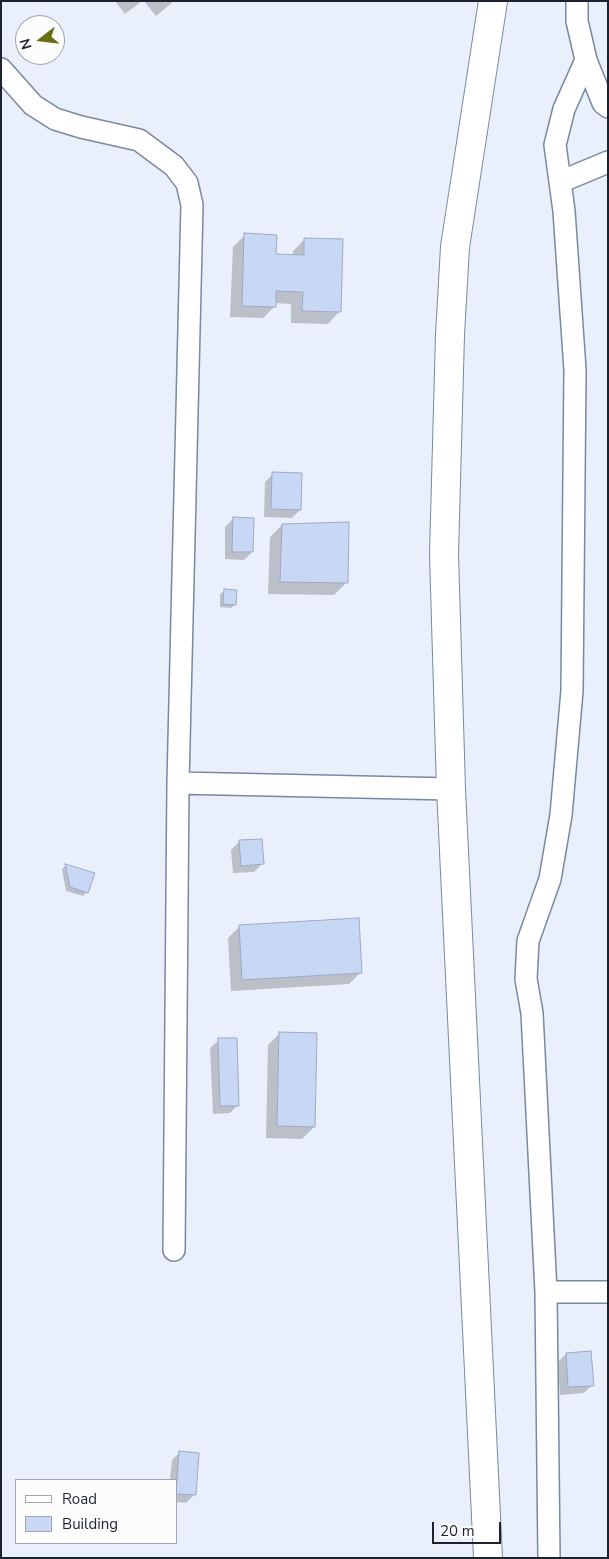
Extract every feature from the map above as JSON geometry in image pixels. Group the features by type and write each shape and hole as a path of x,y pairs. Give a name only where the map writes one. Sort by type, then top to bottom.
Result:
{"main road":[{"path":"488,1558 465,1047 451,790 444,554 450,335 455,247 493,1"}],"street":[{"path":"577,1 577,21 586,60 603,103 608,107"},
{"path":"549,1558 546,1292 532,1013 526,979 528,941 550,879 561,815 572,691 575,370 564,211 555,144 564,109 586,60"},
{"path":"1,69 33,104 55,119 139,140 174,166 187,183 192,205 178,783 174,1250"},
{"path":"560,182 608,162"},
{"path":"178,783 451,790"},
{"path":"546,1292 608,1292"}],"building":[{"path":"244,233 277,235 276,254 304,255 304,238 343,239 341,312 302,311 303,292 276,291 276,307 242,306"},
{"path":"272,472 302,473 301,510 271,509"},
{"path":"233,517 254,518 253,552 232,552"},
{"path":"349,522 348,583 280,582 282,524"},
{"path":"224,589 237,590 236,605 223,604"},
{"path":"262,839 264,864 241,866 239,840"},
{"path":"65,864 95,873 88,893 70,887"},
{"path":"359,918 362,973 242,980 239,925"},
{"path":"279,1032 317,1033 315,1127 277,1126"},
{"path":"218,1038 237,1038 239,1106 220,1106"},
{"path":"591,1351 594,1386 568,1387 566,1353"},
{"path":"179,1451 199,1453 196,1495 178,1494"}]}
